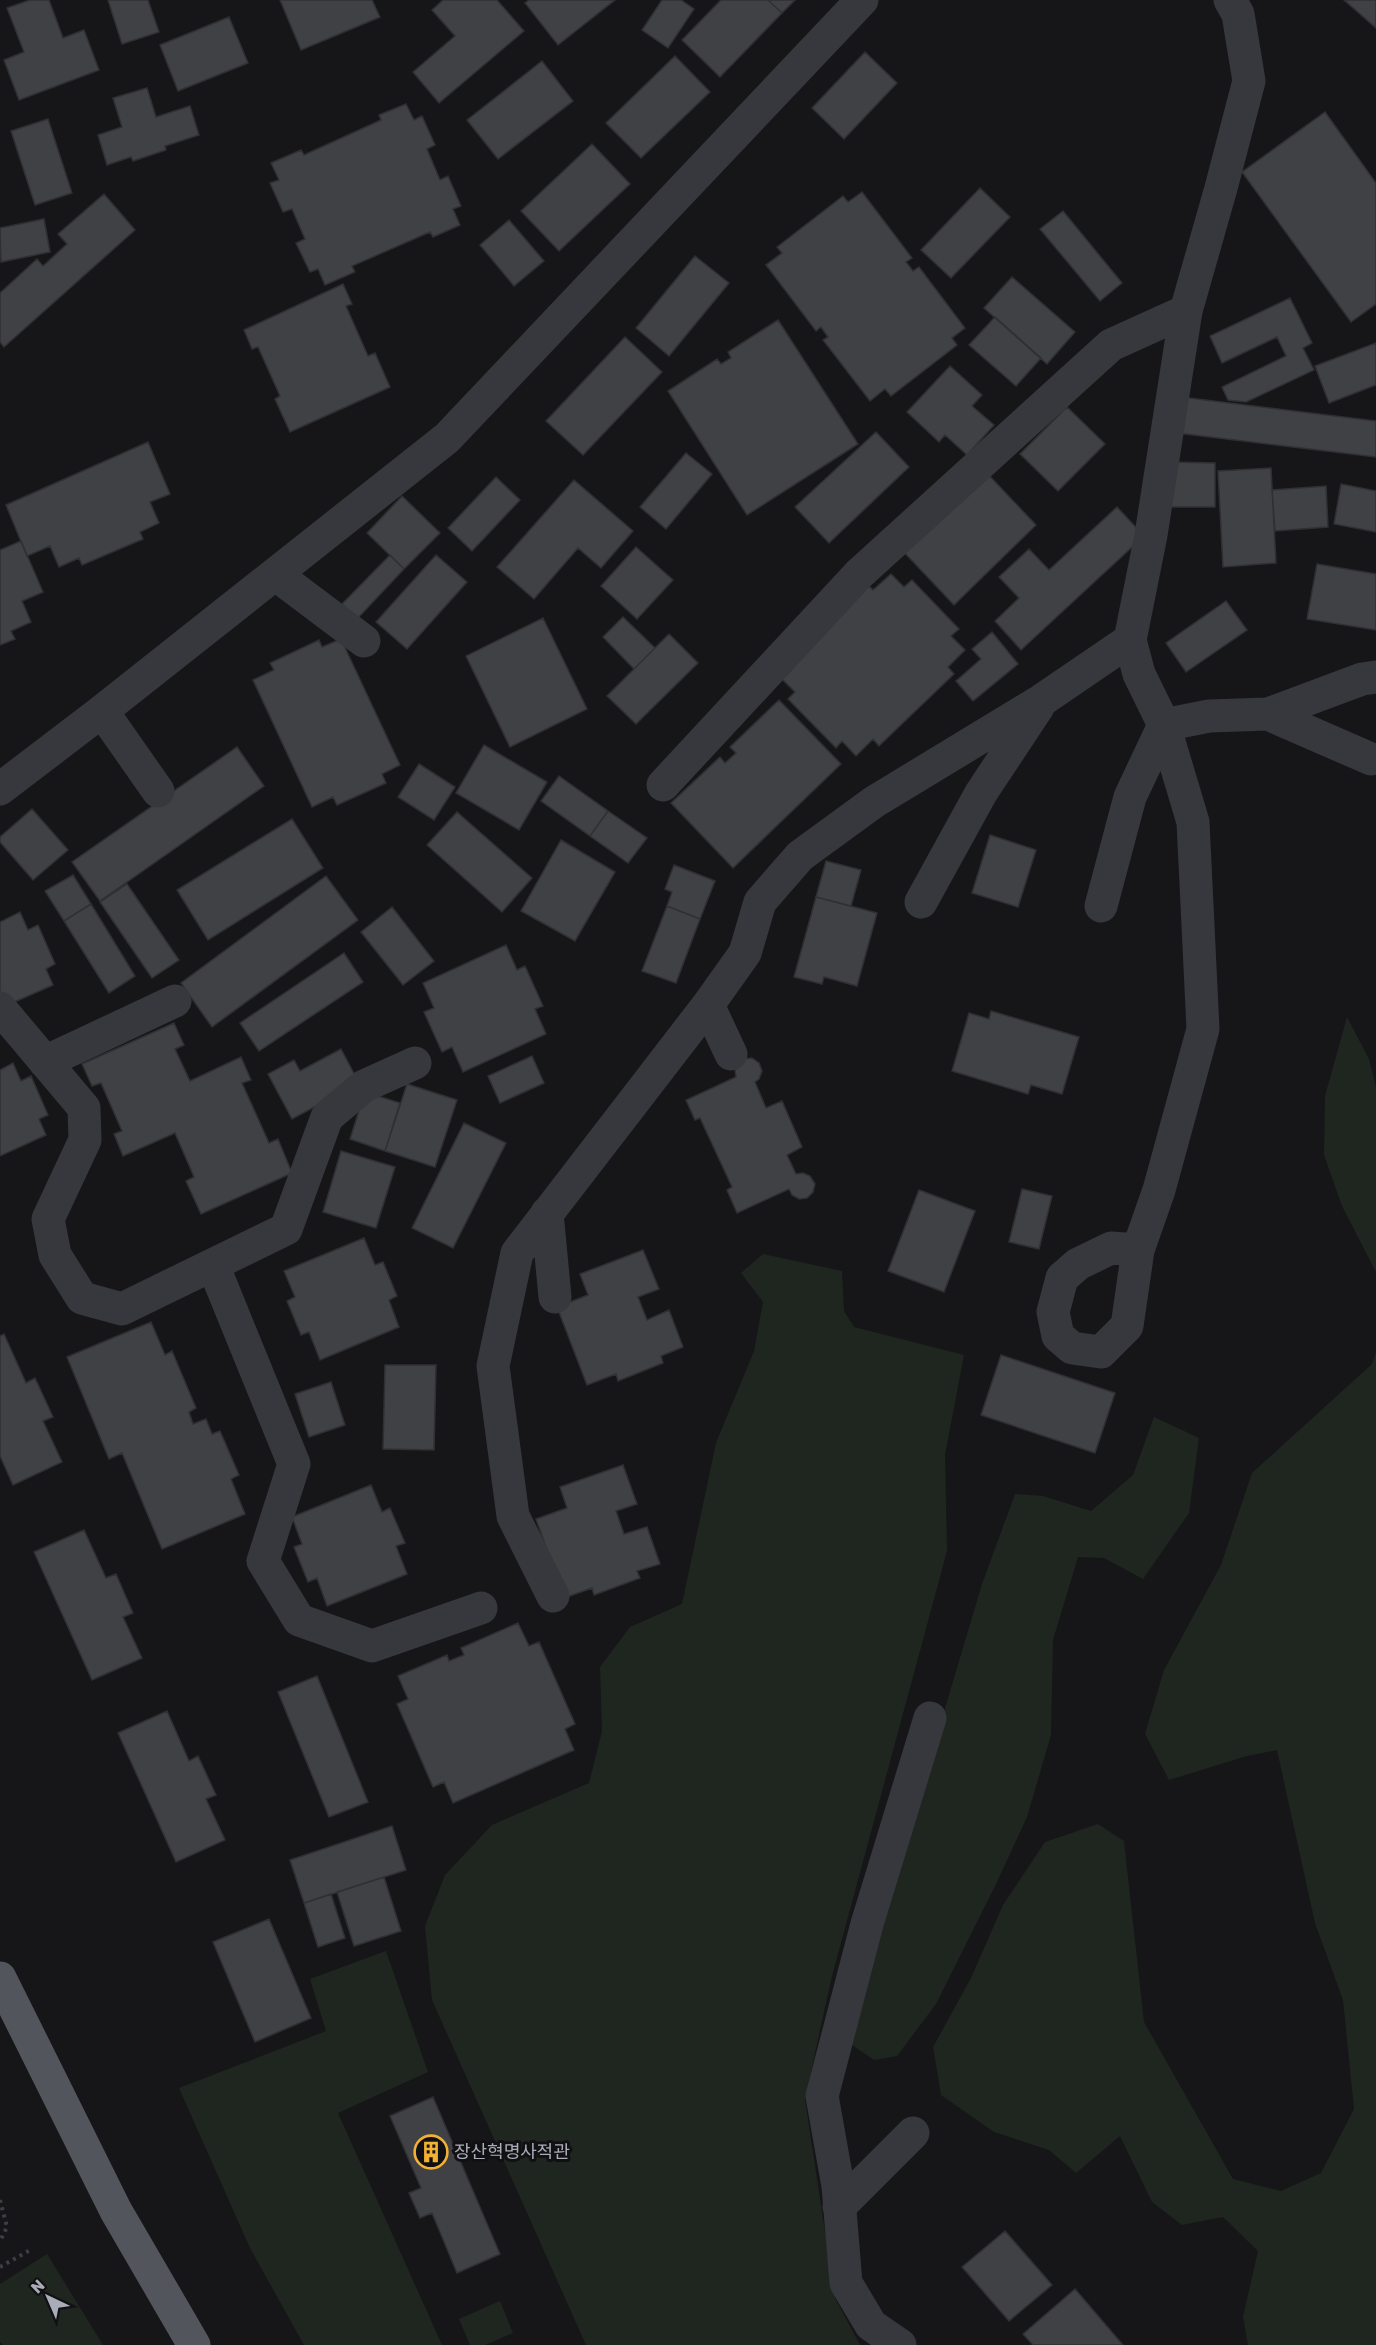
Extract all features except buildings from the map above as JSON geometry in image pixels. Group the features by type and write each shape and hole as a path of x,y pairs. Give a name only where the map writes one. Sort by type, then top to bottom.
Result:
{"main road":[{"path":"0,1978 116,2211 194,2345"}],"street":[{"path":"0,789 447,438 862,0"},
{"path":"1138,1250 1159,1190 1203,1029 1192,822 1164,725 1139,674 1130,640 1150,535 1186,311 1249,81 1238,14 1230,0"},
{"path":"663,785 859,574 1111,345 1186,311"},
{"path":"275,574 364,641"},
{"path":"553,1596 513,1515 493,1366 517,1253 708,1005 745,953 760,902 800,856 874,802 1042,700 1130,640"},
{"path":"1164,725 1209,716 1268,714 1362,678 1376,677"},
{"path":"921,902 981,793 1042,700"},
{"path":"102,711 158,791"},
{"path":"1268,714 1371,759"},
{"path":"1101,906 1130,797 1164,725"},
{"path":"45,1062 175,1001"},
{"path":"708,1005 731,1054"},
{"path":"0,1008 84,1108 85,1140 48,1219 55,1255 82,1298 122,1309 286,1229 327,1117 364,1086 414,1063"},
{"path":"548,1213 555,1297"},
{"path":"213,1265 294,1464 263,1561 299,1620 372,1646 482,1608"},
{"path":"900,2345 871,2325 846,2283 838,2186 822,2096 867,1924 930,1718"},
{"path":"839,2207 913,2133"}],"path":[{"path":"0,2200 7,2227 0,2241"},
{"path":"0,2267 32,2249"}],"shaded area":[{"path":"1347,1017 1369,1059 1376,1087 1376,1272 1342,1206 1324,1155 1325,1096"},
{"path":"763,1254 842,1271 844,1311 854,1327 964,1355 945,1455 947,1551 831,1980 805,2099 835,2298 860,2345 586,2345 432,2000 425,1926 445,1875 492,1825 589,1783 602,1731 600,1667 630,1627 682,1604 716,1443 754,1351 763,1302 741,1273"},
{"path":"1376,1352 1376,2345 1248,2345 1243,2317 1258,2251 1223,2217 1182,2225 1152,2202 1120,2136 1076,2173 1049,2150 994,2132 941,2095 933,2047 971,1978 1003,1905 1045,1842 1098,1824 1124,1841 1144,2022 1233,2179 1281,2191 1321,2173 1354,2109 1343,2000 1315,1923 1277,1750 1247,1756 1169,1780 1145,1734 1164,1670 1221,1565 1252,1473 1372,1364"},
{"path":"1154,1417 1199,1438 1189,1513 1143,1579 1104,1558 1078,1557 1053,1640 1051,1735 1027,1817 936,2004 897,2056 874,2060 846,2041 982,1584 1015,1494 1043,1496 1091,1511 1133,1475"},
{"path":"386,1951 428,2072 338,2113 442,2345 304,2345 250,2248 179,2088 326,2031 310,1979"},
{"path":"47,2254 103,2345 3,2345 0,2342 0,2284"},
{"path":"500,2301 513,2333 485,2345 470,2345 459,2319"}],"place":[{"name":"장산혁명사적관","path":"431,2152"}]}
